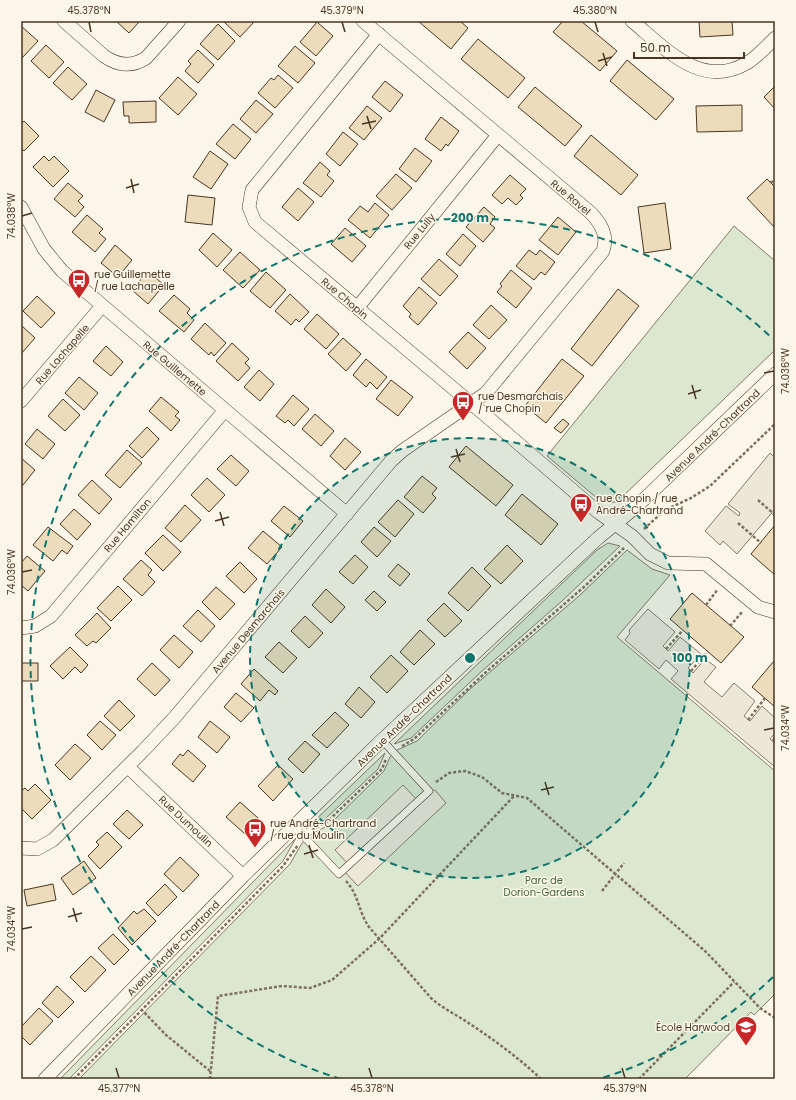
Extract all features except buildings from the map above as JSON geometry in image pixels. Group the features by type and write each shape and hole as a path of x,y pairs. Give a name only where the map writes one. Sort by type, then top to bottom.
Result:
{"street":[{"path":"64,21 104,56 112,61 124,65 139,62 146,58 179,21"},
{"name":"Rue Ravel","path":"363,21 591,213 603,229 605,245 597,261 486,393 470,404"},
{"path":"632,21 681,62 700,70 710,71 732,69 746,64 775,38"},
{"name":"Rue Chopin","path":"379,34 255,186 249,201 250,212 259,226 598,512 658,559 674,564 706,564 758,607 775,612"},
{"name":"Rue Lully","path":"357,308 498,135"},
{"name":"Rue Guillemette","path":"21,207 50,258 102,306 347,514"},
{"name":"Rue Lachapelle","path":"21,401 102,306"},
{"name":"Avenue André-Chartrand","path":"45,1079 243,876 382,740 598,538 637,506 775,374"},
{"name":"Avenue Desmarchais","path":"21,848 37,849 53,840 128,767 175,717 397,455 470,404"},
{"name":"Rue Hamilton","path":"21,628 35,626 51,616 225,410"},
{"name":"Rue Dumoulin","path":"128,767 243,876"}],"lane":[{"path":"294,826 340,874 430,791 382,740"}],"path":[{"path":"770,182 775,182"},
{"path":"646,527 665,510 706,489 775,424"},
{"path":"758,500 775,515"},
{"path":"738,523 761,543"},
{"name":"Avenue André-Chartrand","path":"397,747 414,739 479,678 585,586 624,548"},
{"path":"706,605 720,586"},
{"path":"730,626 746,608"},
{"path":"666,649 683,630"},
{"path":"691,671 708,651"},
{"path":"748,720 765,698"},
{"path":"772,741 775,738"},
{"name":"Avenue André-Chartrand","path":"307,832 328,821 378,774 384,766 389,754"},
{"path":"432,785 449,773 465,771 482,777 502,793 527,798 705,951 760,1008 775,1018"},
{"path":"210,1079 218,996 282,986 310,988 332,980 379,938 514,796"},
{"name":"Avenue André-Chartrand","path":"74,1079 141,1009 283,866 300,840"},
{"path":"602,891 624,863"},
{"path":"259,882 261,887"},
{"path":"354,890 363,918 442,1008 466,1022 504,1049 541,1079"},
{"path":"639,1079 734,982"},
{"path":"141,1009 166,1035 211,1071"}],"green space":[{"path":"734,226 775,261 775,350 619,500 614,502 607,501 601,496 598,499 547,456"},
{"path":"608,543 620,546 562,601 482,671 411,738 394,744 597,550"},
{"name":"Parc de Dorion-Gardens","path":"627,550 652,569 670,575 617,637 775,771 775,994 754,1015 751,1012 685,1079 79,1079 290,864 302,843 310,835 329,825 384,771 390,757 397,750 417,741 469,690 579,596"},
{"path":"385,753 378,769 323,821 306,829"},
{"path":"296,838 283,861 69,1079 60,1079"}],"shaded area":[{"path":"770,453 775,458 775,509 737,554 723,541 720,545 705,531 726,506 739,516 740,513 728,504"},
{"path":"648,609 675,632 663,646 668,651 680,637 701,654 688,668 693,673 705,659 716,667 704,682 722,697 734,683 755,701 744,716 750,721 762,706 775,718 775,733 770,739 775,743 775,767 671,679 678,671 666,660 659,669 625,640 630,633 629,630"},
{"path":"403,785 418,801 429,791 435,790 446,803 358,886 343,870 349,865 335,850"}],"place":[{"name":"rue Guillemette / rue Lachapelle","path":"79,300"},
{"name":"rue Desmarchais / rue Chopin","path":"463,422"},
{"name":"rue Chopin / rue André-Chartrand","path":"581,524"},
{"name":"rue André-Chartrand / rue du Moulin","path":"255,848"},
{"name":"École Harwood","path":"746,1046"}]}
